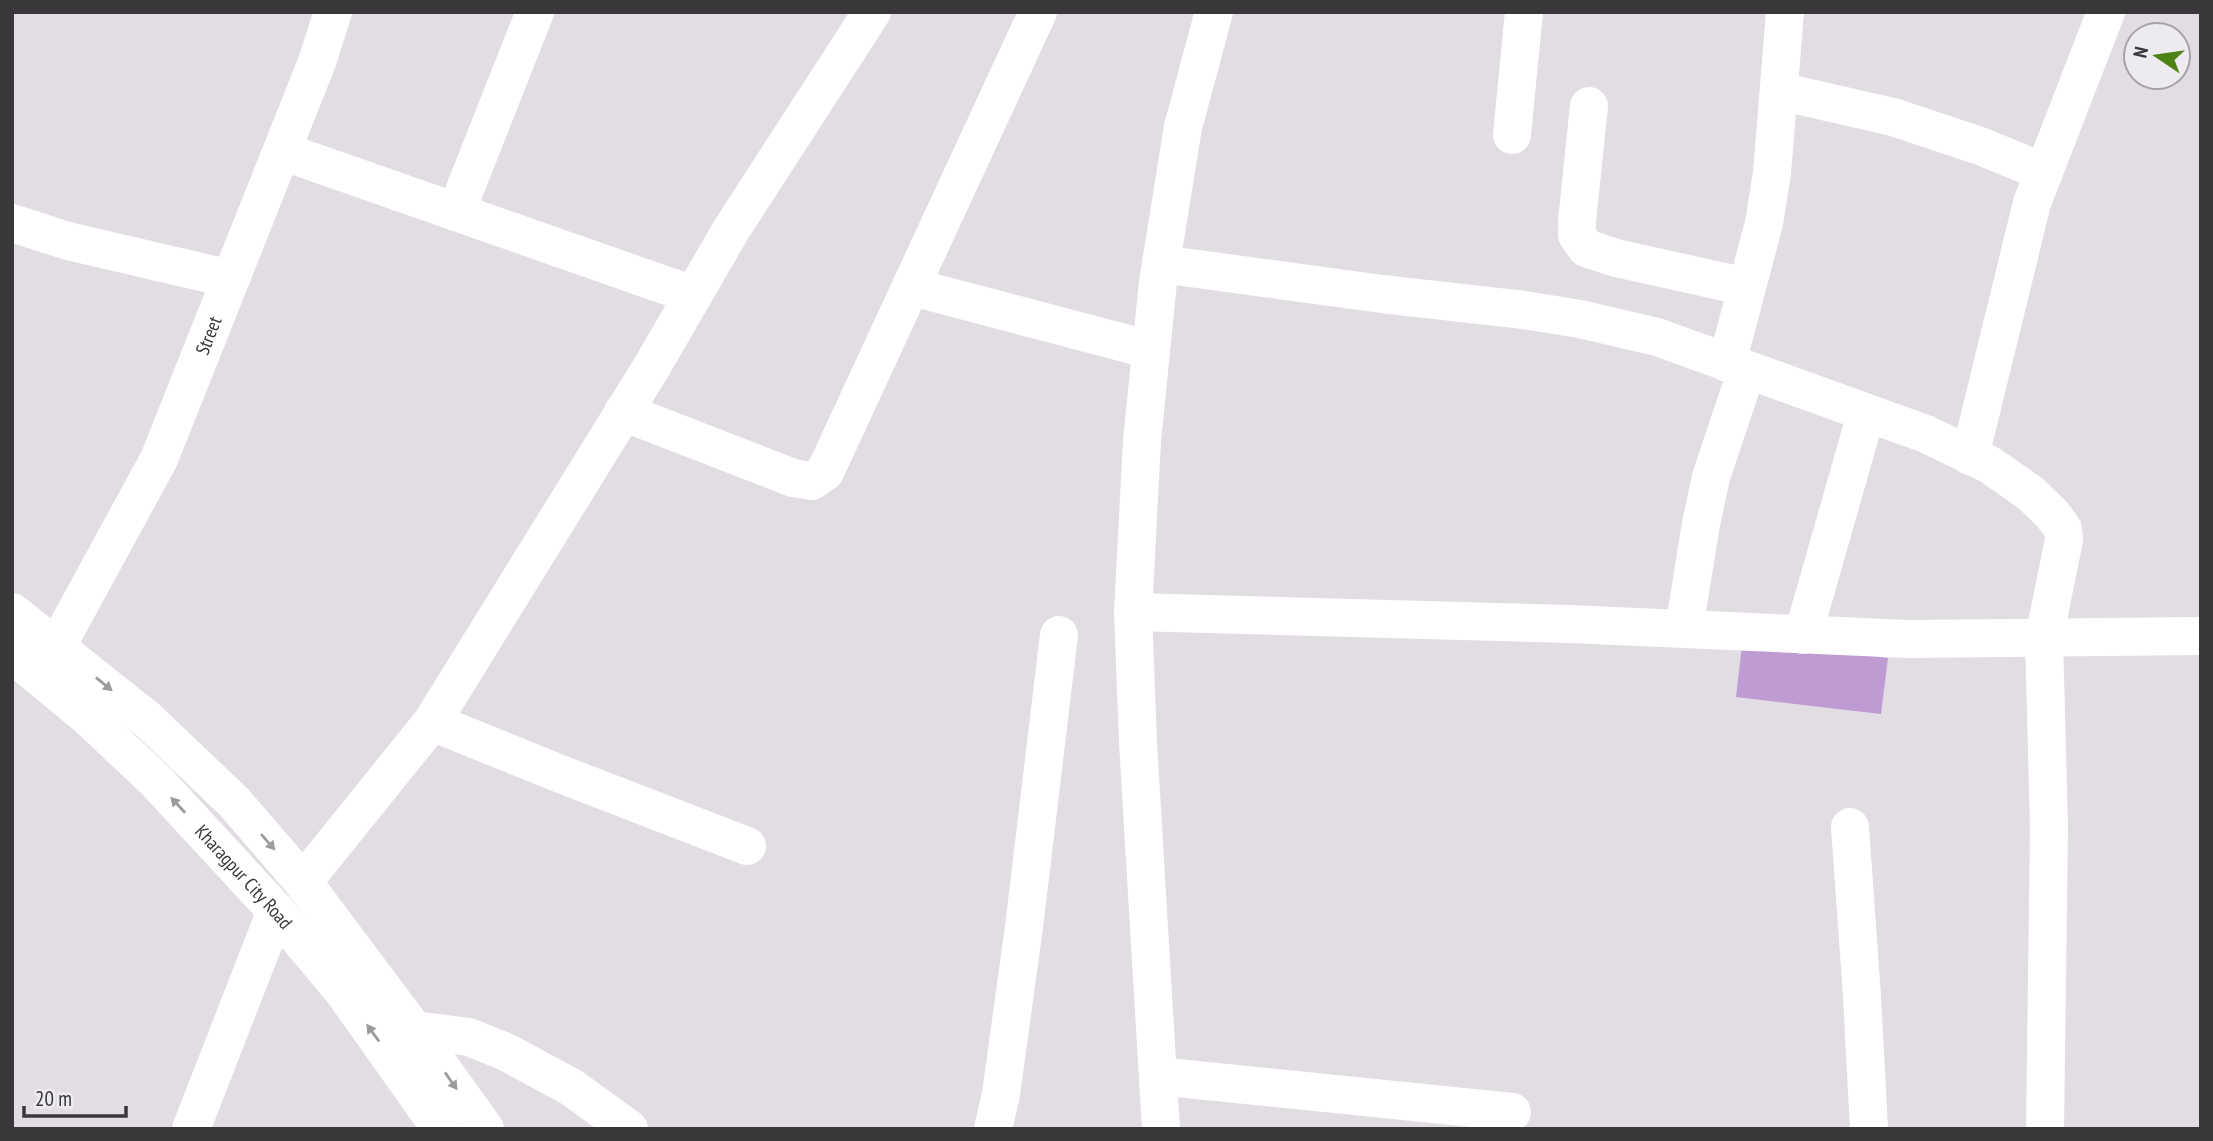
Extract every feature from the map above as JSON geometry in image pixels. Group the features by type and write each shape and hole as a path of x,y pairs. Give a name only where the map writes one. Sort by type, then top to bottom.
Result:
{"street":[{"name":"Street","path":"57,646 159,459 317,62 334,12"},
{"path":"456,212 535,12"},
{"path":"303,882 432,722 623,412 731,230 872,12"},
{"path":"623,412 793,478 811,481 825,472 1038,12"},
{"path":"1161,1129 1133,612 1142,441 1161,264 1183,127 1214,12"},
{"path":"1512,135 1524,12"},
{"path":"1684,629 1701,524 1737,366 1747,287 1764,223 1773,173 1785,12"},
{"path":"1970,456 2032,202 2106,12"},
{"path":"1779,91 1893,117 1980,146 2043,172"},
{"path":"1589,106 1577,221 1577,235 1586,248 1616,258 1747,287"},
{"path":"282,151 693,295"},
{"path":"12,223 68,241 231,279"},
{"path":"1161,264 1552,314 1657,337 1926,434 1990,465 2029,493 2052,514 2063,529 2064,540 2044,638 2049,827 2045,1129"},
{"path":"912,287 1151,351"},
{"path":"1803,635 1866,414"},
{"path":"12,611 148,720 224,793 303,882 415,1030 485,1129"},
{"path":"1133,612 1556,624 1909,639 2201,636"},
{"path":"993,1129 1001,1094 1024,926 1059,635"},
{"name":"Kharagpur City Road","path":"12,656 87,716 158,782 276,911 342,991 441,1129"},
{"path":"432,722 747,846"},
{"path":"1850,827 1863,996 1869,1129"},
{"path":"191,1129 276,911"},
{"path":"415,1030 469,1037 506,1052 571,1087 629,1129"},
{"path":"1158,1076 1512,1112"}],"building":[{"path":"1764,642 1888,658 1881,714 1736,697 1742,645"}]}
